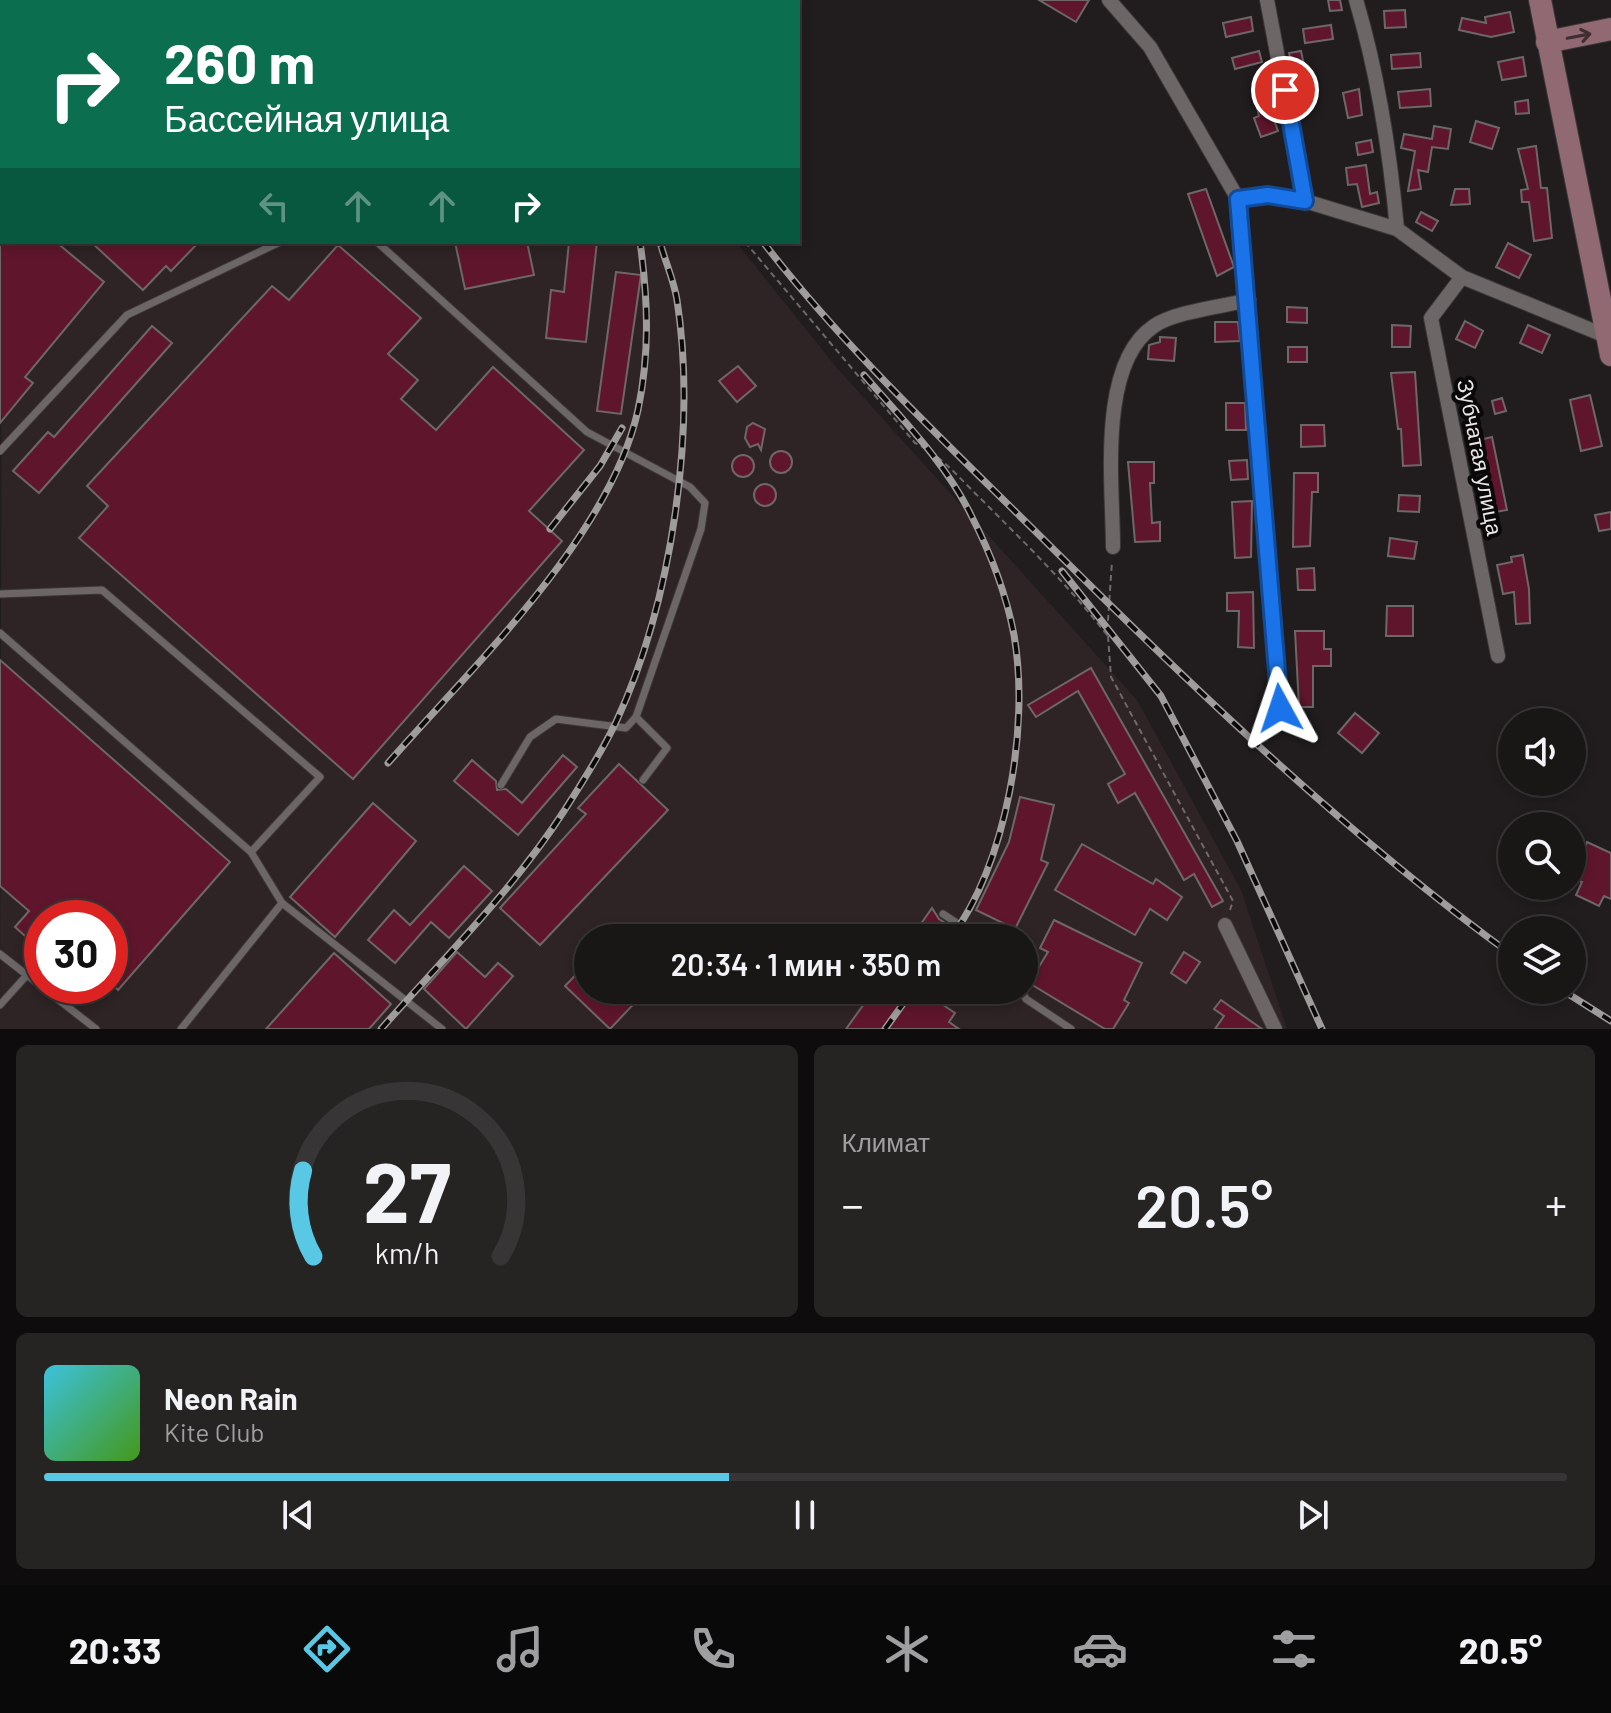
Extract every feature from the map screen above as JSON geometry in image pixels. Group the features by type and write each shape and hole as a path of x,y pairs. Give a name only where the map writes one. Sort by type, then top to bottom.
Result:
{"main road":[{"path":"1540,0 1610,341"},
{"path":"1547,42 1611,29"}],"street":[{"path":"1109,0 1150,47 1238,199 1249,300 1266,567 1280,708"},
{"path":"1267,0 1305,201"},
{"path":"1356,0 1368,40 1392,176 1397,229"},
{"path":"1238,199 1268,195 1305,201 1397,229 1462,277 1610,341"},
{"name":"Зубчатая улица","path":"1462,277 1431,318 1498,656"},
{"path":"1113,547 1113,413 1130,351 1157,323 1249,300"},
{"path":"1225,925 1275,1029"}],"lane":[{"path":"0,451 127,315 276,244"},
{"path":"379,244 587,432 690,487 705,503 701,529 636,717 626,728 556,719 530,737 501,785"},
{"path":"0,594 102,590 320,777 251,852"},
{"path":"0,633 251,852 282,903 442,1029"},
{"path":"636,717 667,748 643,780"},
{"path":"181,1029 282,903"},
{"path":"943,914 958,924"},
{"path":"0,954 24,973"},
{"path":"0,1005 24,978"},
{"path":"64,1004 96,1029"},
{"path":"1034,1004 1071,1029"}],"path":[{"path":"747,244 915,443 936,455 1035,552 1077,596 1107,635"},
{"path":"1113,547 1107,635 1111,677 1233,901 1225,925"}],"shaded area":[{"path":"2,244 738,244 837,368 1137,700 1241,890 1287,1029 0,1029"}],"building":[{"path":"1039,0 1089,0 1076,22"},
{"path":"1328,0 1340,0 1342,10 1330,11"},
{"path":"1405,10 1406,27 1385,28 1384,11"},
{"path":"1510,12 1514,32 1491,37 1459,30 1462,18 1486,23 1485,17"},
{"path":"1251,17 1253,31 1226,37 1223,23"},
{"path":"1331,25 1333,39 1305,43 1303,29"},
{"path":"1259,51 1262,62 1235,69 1232,58"},
{"path":"1301,51 1305,70 1293,73 1289,53"},
{"path":"1420,53 1421,67 1392,69 1391,55"},
{"path":"1523,57 1526,76 1502,80 1498,62"},
{"path":"1270,86 1273,100 1267,101 1278,131 1261,137 1254,118 1259,116 1253,90"},
{"path":"1359,89 1362,115 1348,118 1343,93"},
{"path":"1430,89 1431,106 1400,108 1398,92"},
{"path":"1528,100 1529,113 1516,114 1515,102"},
{"path":"1476,121 1499,128 1492,149 1470,142"},
{"path":"1434,126 1451,129 1448,149 1432,147 1428,172 1418,170 1421,189 1408,191 1415,151 1401,148 1404,134 1432,139"},
{"path":"1371,140 1373,152 1358,155 1356,143"},
{"path":"1536,146 1541,188 1547,188 1552,238 1534,241 1529,202 1522,202 1521,190 1528,189 1518,149"},
{"path":"1366,165 1370,194 1377,192 1379,203 1362,207 1357,184 1348,185 1346,168"},
{"path":"1206,189 1234,267 1217,276 1188,194"},
{"path":"1455,189 1469,189 1470,204 1451,205"},
{"path":"1421,212 1438,221 1432,231 1416,222"},
{"path":"1508,243 1531,255 1519,278 1496,267"},
{"path":"0,244 58,244 104,282 25,377 33,383 0,423"},
{"path":"93,244 197,244 171,271 166,266 143,290"},
{"path":"455,244 527,244 534,275 465,289"},
{"path":"569,244 597,244 586,342 546,338 551,290 564,292"},
{"path":"338,245 421,318 388,354 418,380 401,399 436,430 493,367 584,450 529,511 562,541 353,779 79,538 108,506 87,486 272,286 289,300"},
{"path":"616,272 641,275 621,414 597,411"},
{"path":"1287,307 1307,308 1307,323 1287,322"},
{"path":"1465,321 1483,331 1475,348 1456,339"},
{"path":"1215,322 1238,322 1240,341 1215,342"},
{"path":"1392,325 1411,326 1410,347 1392,347"},
{"path":"1528,325 1550,335 1542,353 1520,343"},
{"path":"152,326 172,343 39,493 13,471 48,432 54,437"},
{"path":"1160,337 1176,338 1174,361 1148,359 1149,345 1160,342"},
{"path":"1288,347 1307,347 1307,362 1288,362"},
{"path":"738,366 756,386 737,402 719,381"},
{"path":"1415,372 1421,465 1403,466 1401,429 1398,429 1391,373"},
{"path":"1590,395 1602,446 1581,451 1570,400"},
{"path":"1502,398 1506,411 1495,414 1492,401"},
{"path":"1226,403 1245,403 1246,430 1226,430"},
{"path":"753,423 765,429 761,450 758,444 750,447 745,438 747,427"},
{"path":"1301,425 1324,425 1325,446 1301,447"},
{"path":"1492,437 1507,510 1489,513 1475,441"},
{"path":"781,451 789,454 792,462 789,470 781,473 773,470 770,462 773,454"},
{"path":"743,455 751,458 754,466 751,474 743,477 735,474 732,466 735,458"},
{"path":"1247,460 1248,479 1231,480 1229,461"},
{"path":"1128,462 1154,462 1154,483 1150,483 1152,523 1160,522 1160,541 1135,542"},
{"path":"1294,473 1318,473 1318,492 1312,492 1310,546 1293,547"},
{"path":"765,484 773,487 776,495 773,503 765,506 757,503 754,495 757,487"},
{"path":"1399,495 1420,496 1419,512 1398,511"},
{"path":"1252,501 1251,557 1235,558 1232,502"},
{"path":"1611,512 1611,529 1599,531 1595,515"},
{"path":"1390,538 1417,542 1414,559 1388,556"},
{"path":"1523,555 1529,589 1530,623 1516,624 1514,592 1503,594 1497,565 1512,562 1511,557"},
{"path":"1314,568 1315,590 1298,590 1297,569"},
{"path":"1253,592 1254,648 1238,647 1239,611 1227,611 1227,593"},
{"path":"1387,606 1413,606 1413,636 1386,636"},
{"path":"1295,631 1324,631 1324,649 1331,649 1331,666 1313,666 1313,707 1299,707"},
{"path":"0,660 230,862 128,979 128,900 24,900 24,907 0,886"},
{"path":"1091,668 1223,901 1212,907 1194,874 1184,880 1135,793 1118,803 1108,784 1125,774 1078,691 1036,717 1028,705"},
{"path":"1355,713 1379,733 1362,753 1338,733"},
{"path":"563,755 577,767 518,835 454,781 472,760 496,781 497,790 506,789 522,803"},
{"path":"619,764 668,810 540,945 500,908 586,814 578,808"},
{"path":"1020,797 1054,805 1041,860 1048,863 1018,924 1005,924 976,910 1009,842"},
{"path":"373,803 416,841 335,937 290,897"},
{"path":"1587,842 1611,853 1611,899 1604,896 1599,906 1586,900"},
{"path":"1082,844 1153,884 1156,879 1182,897 1167,920 1150,909 1135,935 1055,890"},
{"path":"464,866 492,891 449,938 431,922 395,963 368,940 394,910 410,925"},
{"path":"932,908 947,924 921,924"},
{"path":"24,917 24,935 15,927"},
{"path":"1054,920 1142,963 1124,1000 1129,1003 1113,1029 1105,1029 1038,988 1038,968 1048,952 1040,948"},
{"path":"457,952 485,977 498,963 513,976 466,1029 424,989"},
{"path":"1184,952 1200,962 1186,983 1171,973"},
{"path":"334,953 391,1004 369,1029 266,1029"},
{"path":"574,977 574,995 565,986"},
{"path":"1221,1000 1262,1029 1215,1029 1224,1016 1214,1009"},
{"path":"584,1004 634,1004 610,1029"},
{"path":"864,1004 942,1004 955,1013 949,1022 959,1029 846,1029"}],"railway":[{"path":"388,763 534,598 599,505 623,458 638,410 646,347 645,284 640,244"},
{"path":"381,1029 477,923 544,840 604,745 636,675 665,570 681,459 684,404 682,351 676,293 661,244"},
{"path":"765,244 826,318 893,390 1205,696 1385,856 1498,944"},
{"path":"864,375 922,442 961,496 997,573 1014,635 1019,710 1010,792 987,871 960,924"},
{"path":"550,529 600,466 622,428"},
{"path":"1062,571 1161,696 1237,841 1322,1029"},
{"path":"885,1029 903,1004"},
{"path":"1584,1004 1611,1021"}],"route":[{"path":"1280,708 1266,567 1249,300 1238,199 1268,195 1305,201 1285,90"}]}
